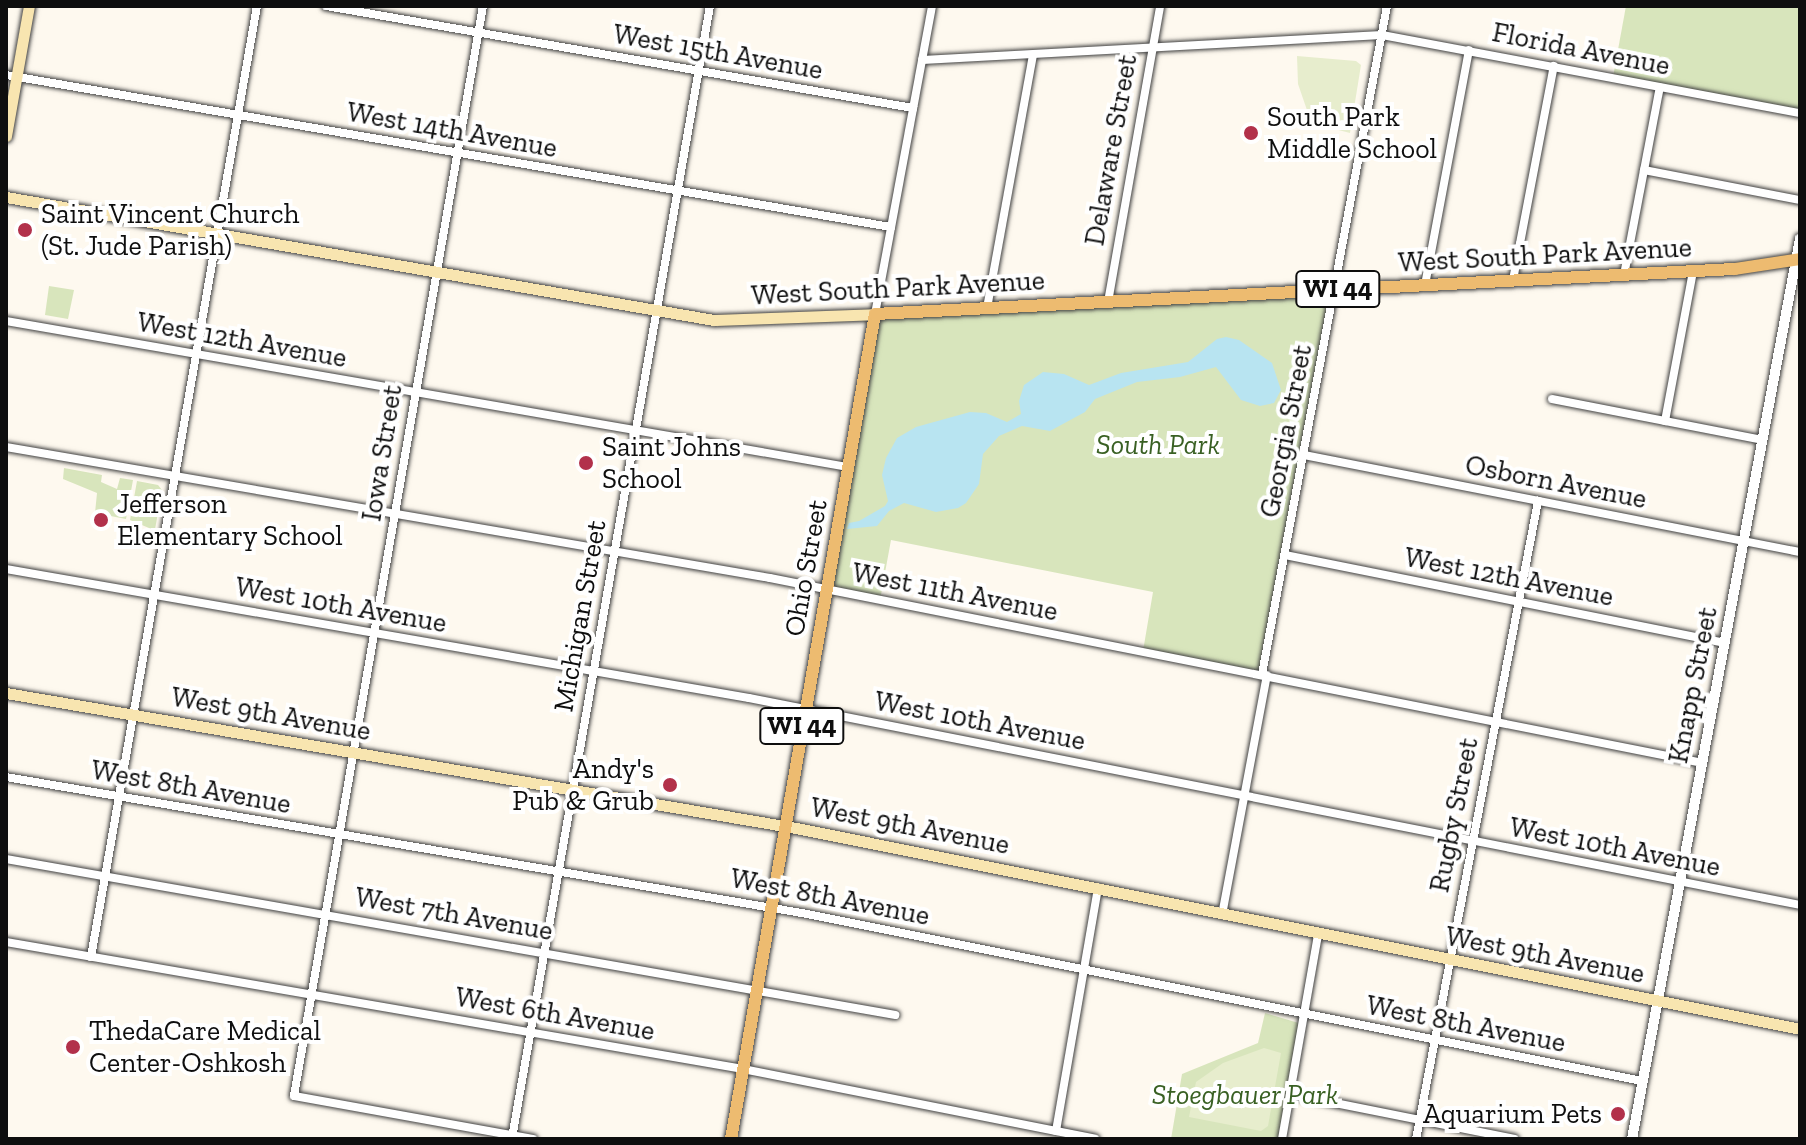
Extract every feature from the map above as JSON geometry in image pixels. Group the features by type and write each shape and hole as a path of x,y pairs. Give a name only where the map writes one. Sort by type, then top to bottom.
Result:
{"main road":[{"path":"6,136 11,76 29,6"},
{"name":"West South Park Avenue","path":"6,197 724,321 1767,267 1798,260"},
{"name":"Ohio Street","path":"731,1139 875,314"},
{"name":"West 9th Avenue","path":"6,693 784,826 1800,1029"}],"street":[{"path":"91,957 130,715 257,6"},
{"name":"West 15th Avenue","path":"326,6 913,108"},
{"name":"Iowa Street","path":"483,6 294,1096 512,1137"},
{"name":"Michigan Street","path":"512,1137 710,6"},
{"name":"Ohio Street","path":"875,314 932,6"},
{"name":"Delaware Street","path":"1108,302 1160,6"},
{"name":"Georgia Street","path":"1222,915 1387,6"},
{"name":"Florida Avenue","path":"922,60 1382,35 1800,113"},
{"path":"1425,285 1469,50"},
{"path":"987,308 1033,55"},
{"path":"1513,280 1554,66"},
{"name":"West 14th Avenue","path":"11,76 891,227"},
{"path":"1624,275 1660,87"},
{"path":"1644,170 1800,200"},
{"name":"Knapp Street","path":"1632,1139 1800,239"},
{"path":"1665,421 1693,271"},
{"name":"West 12th Avenue","path":"6,321 848,467"},
{"path":"1552,399 1762,440"},
{"name":"West 11th Avenue","path":"6,447 827,589 1703,763"},
{"name":"Osborn Avenue","path":"1304,455 1800,552"},
{"name":"Rugby Street","path":"1416,1139 1538,501"},
{"name":"West 12th Avenue","path":"1285,555 1725,643"},
{"name":"West 10th Avenue","path":"6,569 805,709 1800,905"},
{"name":"West 8th Avenue","path":"6,777 770,908 1642,1081"},
{"name":"West 7th Avenue","path":"6,859 545,951 895,1015"},
{"path":"1056,1131 1098,888"},
{"path":"1282,1139 1318,934"},
{"name":"West 6th Avenue","path":"6,942 743,1069 1095,1139"},
{"path":"1290,1094 1515,1139"},
{"path":"512,1137 533,1139"}],"green space":[{"path":"1626,6 1800,6 1800,113 1613,77"},
{"path":"1297,56 1356,61 1361,65 1350,133 1323,126 1308,113 1298,84"},
{"path":"49,286 74,290 68,319 45,315"},
{"name":"South Park","path":"1336,289 1262,674 1143,651 1153,592 891,540 880,600 827,589 875,313"},
{"path":"64,468 102,475 101,482 117,489 120,478 133,480 126,519 95,513 97,493 63,479"},
{"path":"137,481 158,485 162,490 154,535 149,528 130,520"},
{"name":"Stoegbauer Park","path":"1265,1013 1302,1024 1282,1139 1171,1139 1182,1074 1258,1043"},
{"path":"1264,1048 1281,1053 1268,1126 1261,1131 1189,1117 1196,1082 1223,1063"}],"water":[{"path":"1226,337 1239,340 1272,363 1281,390 1274,403 1260,406 1241,400 1216,367 1180,377 1137,382 1095,399 1085,412 1050,431 1022,426 999,436 983,454 979,484 966,503 958,508 936,512 904,503 889,511 877,526 847,529 849,523 859,521 885,506 888,501 882,475 886,458 897,438 916,427 970,412 986,413 1007,422 1021,414 1019,401 1024,385 1043,372 1064,374 1089,385 1121,373 1188,362 1217,339"}],"place":[{"name":"South Park Middle School","path":"1251,133"},
{"name":"Saint Vincent Church (St. Jude Parish)","path":"25,230"},
{"name":"Saint Johns School","path":"586,463"},
{"name":"Jefferson Elementary School","path":"101,520"},
{"name":"Andy's Pub & Grub","path":"670,785"},
{"name":"ThedaCare Medical Center-Oshkosh","path":"73,1047"},
{"name":"Aquarium Pets","path":"1618,1114"}]}
